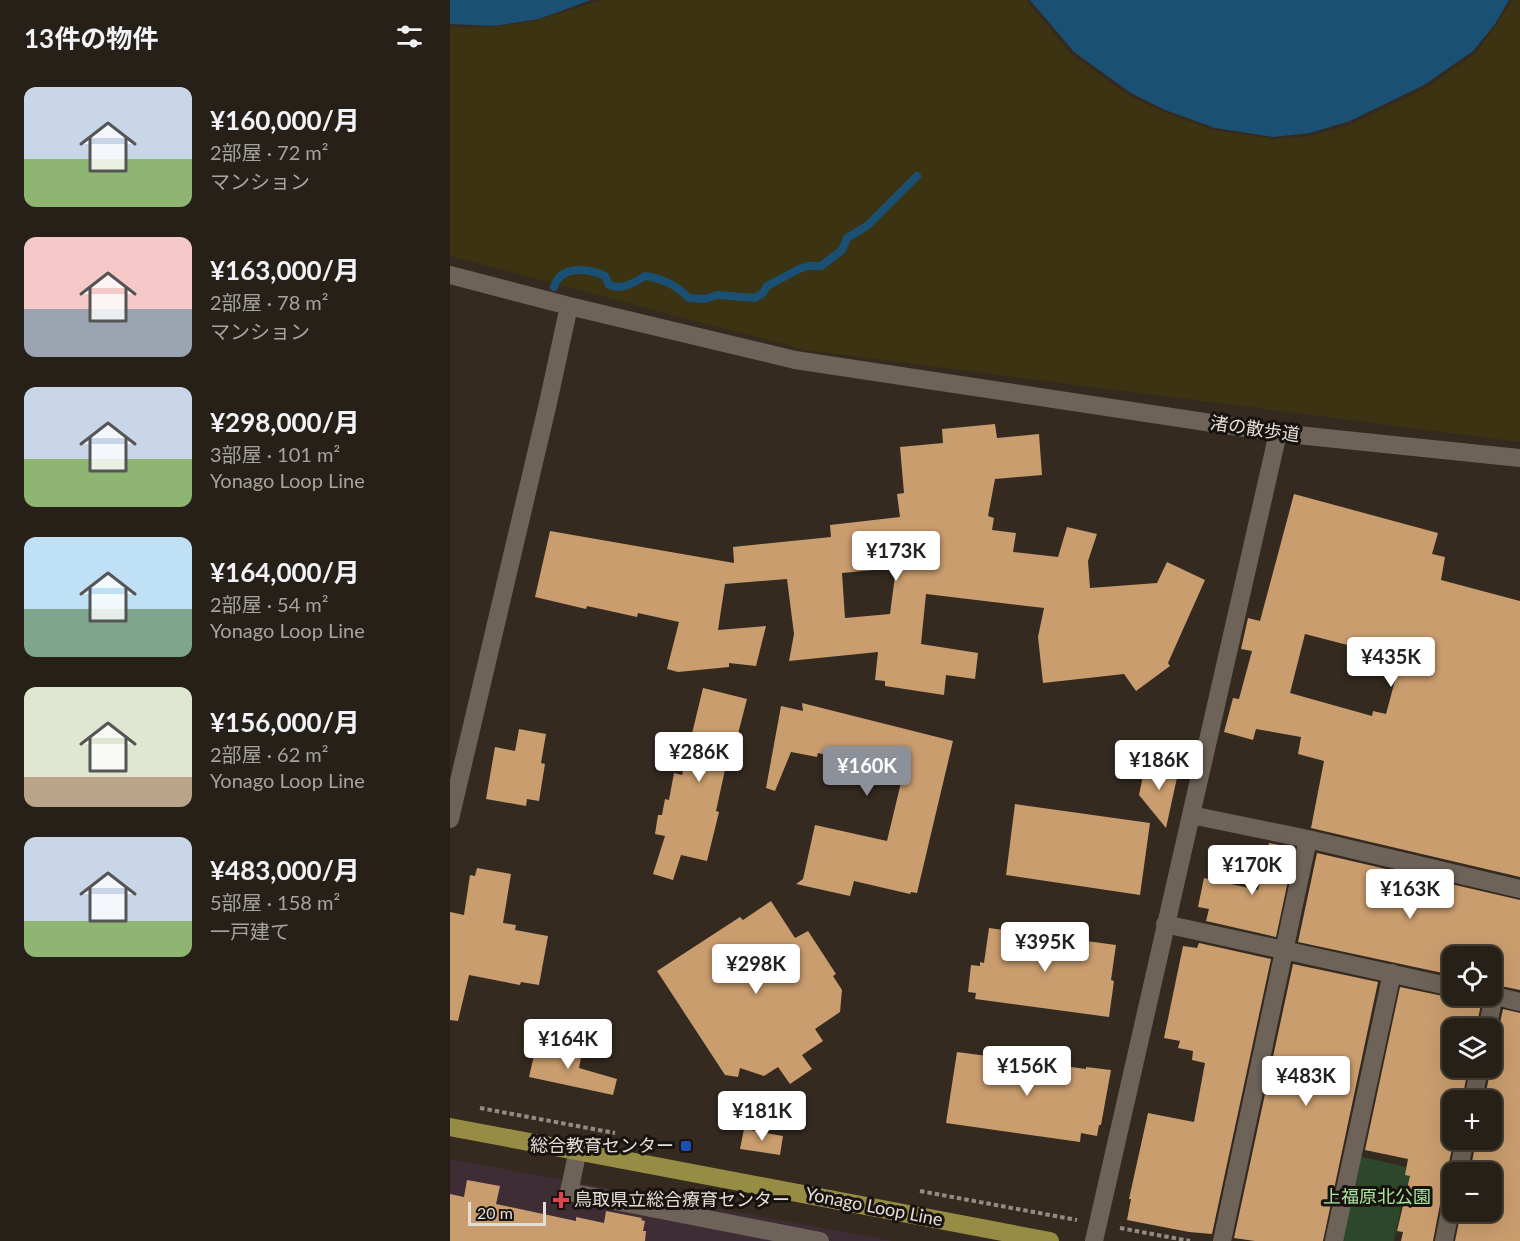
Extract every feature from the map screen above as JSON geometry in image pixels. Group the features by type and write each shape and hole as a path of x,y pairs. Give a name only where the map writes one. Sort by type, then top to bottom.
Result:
{"main road":[{"name":"Yonago Loop Line","path":"450,1126 578,1150 987,1235 1050,1241"}],"street":[{"name":"渚の散歩道","path":"450,275 795,360 992,391 1276,441 1520,458"},
{"path":"450,819 569,306"},
{"path":"1094,1241 1276,441"},
{"path":"1191,815 1308,839 1520,889"},
{"path":"1222,1241 1308,839"},
{"path":"1165,924 1442,985"},
{"path":"1334,1241 1392,973"},
{"path":"1502,998 1520,1002"},
{"path":"578,1150 569,1192 820,1241"},
{"path":"1444,1241 1448,1222"}],"path":[{"path":"1115,1227 1190,1241"}],"shaded area":[{"name":"鳥取県立総合療育センター","path":"450,1159 893,1241 450,1241"}],"green space":[{"name":"上福原北公園","path":"1359,1156 1442,1175 1442,1202 1404,1193 1394,1241 1342,1241"}],"sand":[{"path":"600,0 1026,0 1072,55 1130,96 1166,113 1214,130 1273,139 1311,136 1352,124 1426,88 1476,53 1513,0 1520,0 1520,442 805,350 450,256 450,27 490,27 526,22"}],"water":[{"path":"450,0 591,0 539,19 494,26 450,24"},
{"path":"1030,0 1509,0 1495,24 1473,51 1424,85 1350,121 1310,133 1273,137 1215,128 1165,110 1131,93 1074,52"}],"building":[{"path":"995,424 997,438 1039,434 1042,475 995,479 988,516 994,518 992,530 1016,533 1013,552 1058,557 1067,527 1097,534 1088,561 1090,588 1157,583 1167,562 1205,580 1168,663 1170,666 1136,691 1124,674 1043,683 1038,637 1044,608 926,594 921,644 978,653 975,679 946,675 944,695 885,686 885,681 875,680 878,652 789,661 794,634 787,579 725,584 718,630 766,626 756,666 729,663 729,667 678,672 667,669 679,622 638,613 637,617 587,606 586,609 535,597 550,531 734,563 733,547 831,537 830,525 900,517 897,494 904,493 900,447 943,443 942,429","holes":["896,568 890,614 845,618 842,573"]},
{"path":"1294,494 1438,533 1432,554 1445,557 1441,580 1520,601 1520,877 1311,828 1324,761 1298,754 1301,737 1256,729 1253,740 1224,732 1233,698 1239,699 1252,651 1241,649 1248,618 1260,621","holes":["1305,634 1390,656 1390,659 1400,662 1386,714 1373,711 1372,716 1290,693"]},
{"path":"703,688 747,699 732,757 728,756 716,811 719,812 707,861 681,855 673,880 653,874 665,836 655,834 658,815 662,815 665,799 669,800 674,773 682,775"},
{"path":"802,703 953,741 917,893 911,892 910,894 854,881 850,896 796,884 803,879 815,825 887,841 904,770 818,753 817,757 791,752 775,791 766,788 781,706 803,711"},
{"path":"519,729 546,734 541,763 545,764 539,801 527,799 526,806 486,799 495,747 515,751"},
{"path":"1145,766 1178,773 1166,828 1139,795"},
{"path":"1015,804 1150,823 1140,895 1006,875"},
{"path":"1269,843 1295,848 1276,937 1206,921 1209,909 1198,907 1204,878 1258,890"},
{"path":"1317,853 1520,900 1520,990 1502,986 1502,946 1442,946 1442,973 1298,942"},
{"path":"477,868 511,874 503,923 516,925 515,930 548,936 539,985 521,982 520,985 469,975 458,1021 450,1020 450,912 464,915 470,875 475,876"},
{"path":"771,901 795,938 808,931 836,974 833,976 842,990 840,1012 815,1029 823,1041 802,1055 812,1069 790,1084 778,1067 764,1076 740,1068 738,1077 725,1075 657,971 740,917 743,920"},
{"path":"989,928 1116,945 1109,1017 975,999 976,993 968,992 971,965 980,966 980,962 984,963"},
{"path":"1199,943 1271,959 1212,1234 1127,1220 1131,1199 1129,1199 1148,1113 1194,1122 1205,1063 1192,1060 1193,1051 1178,1048 1180,1041 1164,1038 1183,946 1197,948"},
{"path":"1293,964 1378,982 1323,1241 1255,1241 1234,1238"},
{"path":"1400,987 1442,996 1442,1006 1481,1006 1478,1018 1442,1018 1442,1078 1466,1078 1464,1090 1442,1090 1442,1150 1452,1150 1449,1162 1442,1162 1442,1198 1433,1241 1401,1241 1403,1232 1397,1231 1410,1176 1405,1175 1408,1159 1365,1150"},
{"path":"1503,1009 1520,1013 1520,1241 1455,1241 1459,1222 1502,1222 1502,1162 1472,1162 1474,1150 1502,1150 1502,1090 1486,1090 1489,1078 1502,1078 1501,1018"},
{"path":"537,1042 582,1052 579,1068 617,1079 613,1095 529,1077"},
{"path":"957,1052 1086,1069 1086,1067 1111,1070 1097,1136 1081,1133 1080,1142 946,1123"},
{"path":"744,1129 783,1136 780,1155 740,1149"},
{"path":"467,1180 500,1186 496,1204 576,1221 576,1217 604,1223 606,1211 642,1218 641,1220 645,1221 643,1231 646,1231 645,1241 450,1241 450,1194 464,1197"}],"waterway":[{"path":"554,287 563,275 576,270 584,270 605,276 609,285 619,287 645,276 669,283 689,298 704,299 717,295 755,298 763,293 767,286 799,269 821,266 842,250 847,238 867,226 917,176"}],"place":[{"name":"総合教育センター","path":"686,1146"},
{"name":"鳥取県立総合療育センター","path":"561,1200"}]}
